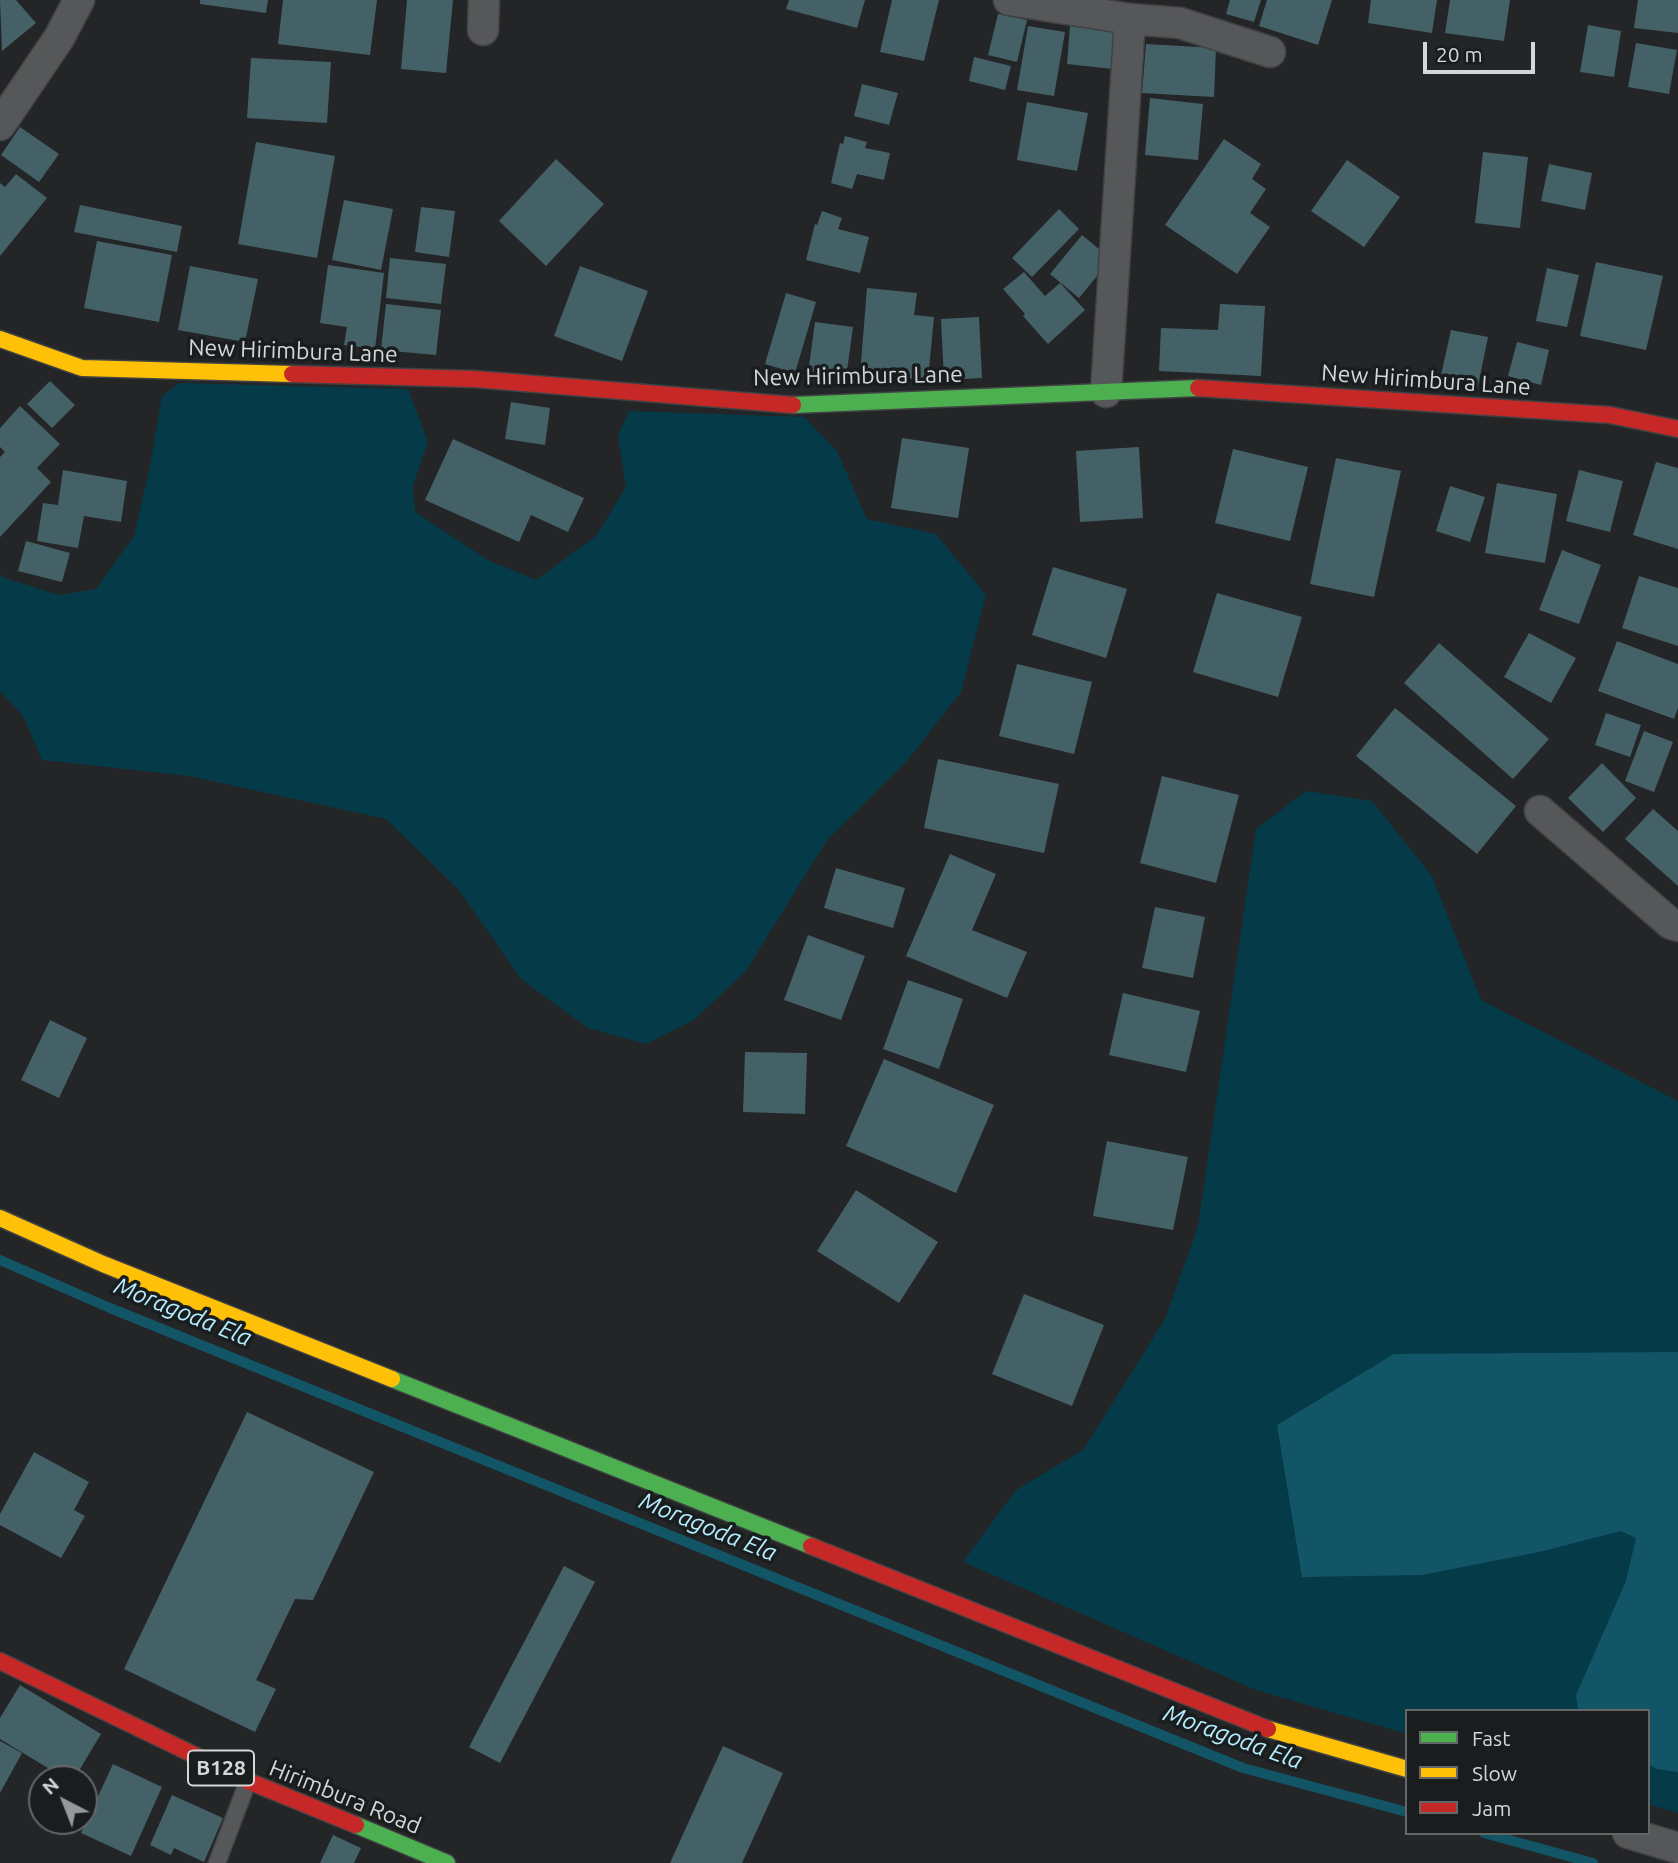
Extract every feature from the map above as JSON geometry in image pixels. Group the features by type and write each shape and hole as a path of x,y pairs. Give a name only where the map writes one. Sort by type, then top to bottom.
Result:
{"street":[{"path":"0,125 60,38 79,0"},
{"path":"483,30 484,0"},
{"path":"1009,0 1130,19 1180,23 1270,52"},
{"path":"1106,392 1130,19"},
{"name":"New Hirimbura Lane","path":"0,339 82,368 474,379 796,405 1221,389 1609,415 1678,429"},
{"path":"1540,811 1671,924 1678,926"},
{"path":"0,1218 103,1264 1266,1728 1405,1768"},
{"name":"Hirimbura Road","path":"0,1661 248,1781 447,1863"},
{"path":"1635,1835 1678,1848"}],"lane":[{"path":"217,1863 248,1781"}],"shaded area":[{"path":"180,383 408,389 428,442 413,486 415,512 488,560 536,580 596,536 626,487 618,436 629,411 804,417 837,451 867,519 936,534 986,595 961,692 907,761 827,840 746,971 694,1020 646,1044 588,1028 521,979 459,890 386,819 189,776 42,760 23,716 0,691 0,575 59,595 96,589 134,536 162,396"},
{"path":"1306,791 1372,801 1432,876 1481,1000 1678,1101 1678,1813 1650,1805 1650,1709 1405,1709 1405,1733 1256,1690 963,1562 1016,1490 1083,1450 1165,1319 1198,1226 1256,829"},
{"path":"1678,1352 1678,1772 1657,1769 1650,1765 1650,1709 1578,1709 1576,1695 1626,1581 1636,1538 1621,1531 1539,1552 1422,1575 1302,1577 1277,1425 1394,1354"}],"building":[{"path":"0,0 16,0 36,23 2,51"},
{"path":"200,0 268,0 266,13 200,4"},
{"path":"283,0 377,0 370,55 278,44"},
{"path":"407,0 453,0 446,73 401,69"},
{"path":"789,0 865,0 857,28 786,9"},
{"path":"892,0 939,0 924,61 880,52"},
{"path":"1230,0 1261,0 1254,22 1226,14"},
{"path":"1267,0 1332,0 1318,45 1259,26"},
{"path":"1371,0 1437,0 1432,33 1368,23"},
{"path":"1450,0 1510,0 1504,41 1445,33"},
{"path":"1638,0 1678,0 1678,33 1634,28"},
{"path":"998,14 1027,20 1017,62 988,55"},
{"path":"1588,25 1621,31 1614,77 1580,72"},
{"path":"1028,26 1065,32 1054,96 1017,90"},
{"path":"1070,26 1125,31 1122,70 1067,64"},
{"path":"1636,43 1677,50 1669,94 1628,87"},
{"path":"1146,44 1216,48 1214,97 1142,93"},
{"path":"974,57 1011,66 1005,90 969,81"},
{"path":"251,58 331,62 327,123 247,118"},
{"path":"862,84 898,93 889,125 854,116"},
{"path":"1150,98 1203,104 1198,160 1145,155"},
{"path":"1027,102 1088,113 1077,171 1017,160"},
{"path":"20,127 59,154 39,182 1,155"},
{"path":"845,136 867,142 865,148 890,153 884,180 857,174 852,189 831,183 840,143 843,144"},
{"path":"1224,139 1261,164 1252,179 1266,189 1250,213 1270,227 1237,274 1165,225"},
{"path":"256,142 335,156 317,258 238,244"},
{"path":"1483,152 1528,157 1520,228 1475,223"},
{"path":"556,159 604,204 546,266 499,221"},
{"path":"1347,160 1400,197 1364,247 1311,211"},
{"path":"1549,164 1592,173 1585,210 1541,201"},
{"path":"16,174 47,198 0,256 0,183 5,187"},
{"path":"344,200 393,209 381,270 332,260"},
{"path":"80,205 182,226 177,252 74,232"},
{"path":"421,207 455,211 449,257 415,252"},
{"path":"1059,209 1079,229 1032,277 1012,258"},
{"path":"822,211 842,218 838,229 869,237 860,273 806,260 815,224 817,225"},
{"path":"1082,235 1111,259 1079,298 1050,274"},
{"path":"97,241 172,255 159,322 84,308"},
{"path":"390,258 446,264 441,304 386,298"},
{"path":"1596,262 1663,276 1646,350 1580,336"},
{"path":"328,265 384,273 375,349 344,345 347,327 320,323"},
{"path":"190,266 258,279 245,342 178,330"},
{"path":"580,266 648,291 622,361 554,336"},
{"path":"1547,268 1579,275 1567,327 1536,321"},
{"path":"1024,272 1045,296 1060,283 1085,310 1048,344 1003,289"},
{"path":"867,288 917,293 914,315 934,317 928,380 860,374"},
{"path":"786,293 816,302 795,373 765,364"},
{"path":"386,304 441,310 436,355 381,350"},
{"path":"1220,304 1265,306 1261,376 1159,371 1161,328 1218,330"},
{"path":"979,317 982,378 944,380 941,319"},
{"path":"815,322 853,327 845,385 807,380"},
{"path":"1451,330 1488,337 1477,391 1439,384"},
{"path":"1517,342 1549,350 1541,385 1508,376"},
{"path":"50,381 75,405 52,428 27,404"},
{"path":"511,402 550,408 545,445 505,439"},
{"path":"20,406 60,444 37,468 51,482 0,537 0,457 5,452 0,447 0,428"},
{"path":"902,438 969,448 958,518 891,508"},
{"path":"453,439 584,498 568,532 531,515 519,542 425,500"},
{"path":"1139,447 1143,518 1080,522 1076,451"},
{"path":"1233,449 1308,467 1290,541 1215,523"},
{"path":"1336,458 1401,471 1374,597 1310,584"},
{"path":"1656,462 1678,468 1678,549 1633,535"},
{"path":"63,470 127,481 121,522 84,516 78,548 37,541 43,503 58,505"},
{"path":"1579,470 1623,481 1610,532 1566,521"},
{"path":"1497,483 1557,494 1545,563 1485,553"},
{"path":"1450,486 1485,497 1470,542 1436,531"},
{"path":"26,541 70,553 62,582 18,571"},
{"path":"1562,550 1601,565 1579,624 1539,610"},
{"path":"1053,567 1127,589 1106,658 1032,635"},
{"path":"1639,576 1678,588 1678,646 1622,628"},
{"path":"1217,593 1302,617 1278,697 1193,672"},
{"path":"1529,633 1576,658 1551,703 1504,677"},
{"path":"1617,641 1678,664 1678,708 1674,719 1598,691"},
{"path":"1439,643 1549,739 1513,779 1404,683"},
{"path":"1017,664 1092,682 1074,754 999,736"},
{"path":"1395,708 1516,806 1477,854 1356,756"},
{"path":"1606,713 1641,725 1630,757 1595,745"},
{"path":"1644,731 1673,742 1654,792 1625,781"},
{"path":"938,759 1059,784 1044,853 924,828"},
{"path":"1602,763 1636,798 1603,832 1568,798"},
{"path":"1162,776 1239,795 1216,883 1140,863"},
{"path":"1653,809 1678,831 1678,886 1625,839"},
{"path":"950,854 996,874 972,930 1027,952 1007,998 906,956"},
{"path":"836,868 905,888 893,928 824,908"},
{"path":"1155,907 1205,917 1193,978 1142,968"},
{"path":"808,935 865,956 841,1020 784,1000"},
{"path":"908,980 963,999 939,1069 883,1049"},
{"path":"1123,993 1200,1011 1186,1072 1109,1055"},
{"path":"50,1020 87,1038 59,1098 21,1080"},
{"path":"745,1052 807,1053 805,1114 743,1112"},
{"path":"884,1059 994,1105 956,1193 846,1146"},
{"path":"1107,1141 1188,1157 1173,1230 1093,1216"},
{"path":"856,1190 938,1242 899,1303 817,1251"},
{"path":"1024,1294 1104,1325 1072,1406 992,1374"},
{"path":"247,1412 374,1472 313,1600 295,1599 256,1680 276,1689 255,1732 124,1669"},
{"path":"34,1452 89,1482 74,1510 85,1516 61,1558 0,1525 0,1514"},
{"path":"564,1566 595,1582 500,1763 469,1747"},
{"path":"20,1685 101,1734 82,1765 43,1765 0,1739 0,1718"},
{"path":"0,1741 22,1753 0,1793"},
{"path":"723,1746 783,1773 742,1863 670,1863"},
{"path":"113,1764 162,1787 131,1856 85,1835 98,1835 98,1796"},
{"path":"172,1795 223,1818 204,1862 174,1848 171,1855 150,1845"},
{"path":"333,1835 361,1848 354,1863 320,1863"}],"waterway":[{"name":"Moragoda Ela","path":"0,1260 110,1308 1243,1768 1405,1811"},
{"name":"Moragoda Ela","path":"1491,1835 1593,1863"}],"traffic: fast":[{"path":"793,405 1198,388"},
{"path":"392,1379 811,1546"},
{"path":"356,1825 447,1863"}],"traffic: slow":[{"path":"0,339 82,368 292,374"},
{"path":"0,1218 103,1264 392,1379"},
{"path":"1268,1729 1405,1768"}],"traffic: jam":[{"path":"292,374 474,379 793,405"},
{"path":"1198,388 1610,415 1678,429"},
{"path":"811,1546 1268,1729"},
{"path":"0,1661 248,1781 356,1825"}]}
